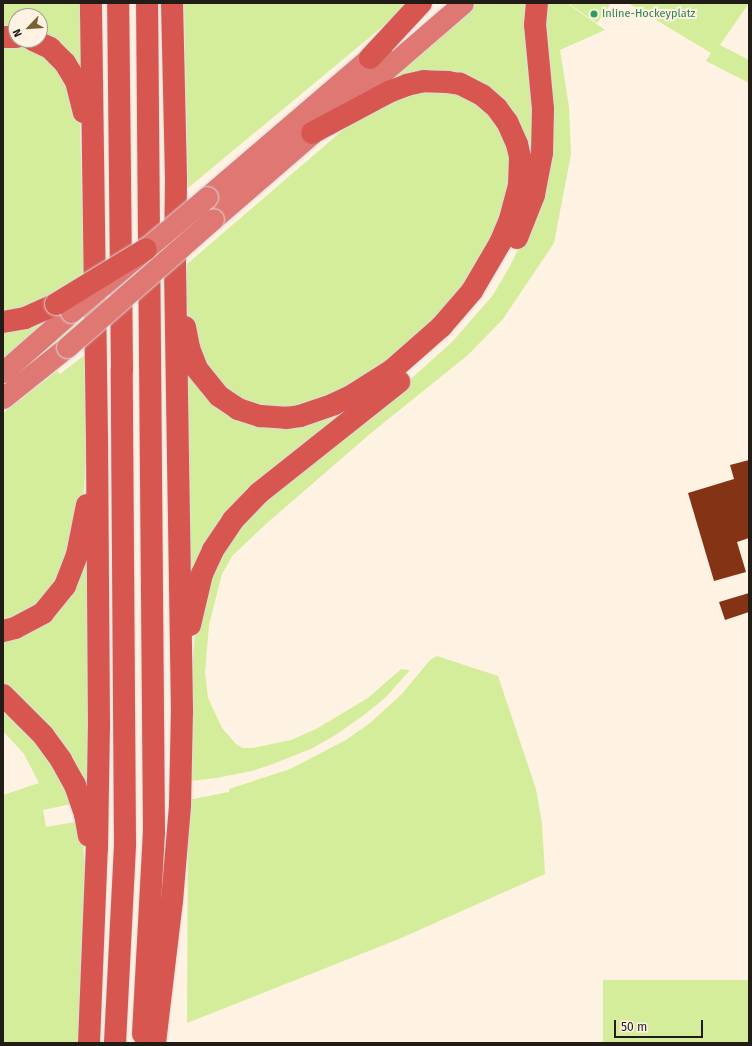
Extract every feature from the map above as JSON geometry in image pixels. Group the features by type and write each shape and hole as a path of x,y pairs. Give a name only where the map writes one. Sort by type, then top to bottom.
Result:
{"highway":[{"path":"89,1043 97,848 99,727 91,3"},
{"path":"115,1043 125,843 118,3"},
{"path":"143,1043 154,832 147,3"},
{"path":"172,3 176,178 175,263 182,712"},
{"path":"173,37 175,3"},
{"path":"370,58 421,3"},
{"path":"3,372 64,308 146,249 370,58 432,3"},
{"path":"3,398 67,347 463,3"},
{"path":"154,1043 162,988 178,821 182,712 188,632 195,598 207,561 224,531 259,493 438,350 480,303 491,286 510,253 534,195 542,153 543,109 535,25 537,3"},
{"path":"48,47 58,54 76,81 84,113 93,174"},
{"path":"175,263 187,338 197,369 209,386 224,400 238,409 260,416 286,418 300,416 334,404 368,386 392,370 440,327 472,291 491,261 510,219 519,186 520,157 517,144 505,119 489,101 470,89 448,82 424,81 407,85 389,92 312,133"},
{"path":"3,322 64,308"},
{"path":"3,631 16,628 43,613 65,586 77,555 82,535 97,440"},
{"path":"3,695 43,735 61,760 74,785 85,814 89,834 93,945"}],"green space":[{"path":"3,3 87,3 89,120 46,48 48,48 48,8 8,8 8,33 3,33"},
{"path":"184,3 411,3 188,188"},
{"path":"477,3 533,3 539,141 512,240 499,267 472,305 267,480 189,604 181,359 210,393 316,417 484,285 523,146 462,81 362,102"},
{"path":"543,3 567,3 605,30 560,50 569,107 571,154 554,243 503,319 468,355 371,433 266,524 233,555 222,574 209,625 205,673 208,698 222,728 236,744 243,748 253,748 291,740 316,729 368,698 401,669 410,670 386,697 364,715 337,734 313,748 252,771 190,781 191,682 196,622 204,588 245,514 392,396 453,341 493,295 510,266 526,233"},
{"name":"Inline-Hockeyplatz","path":"568,3 607,3 610,5 597,23"},
{"path":"628,3 749,3 720,45 749,60 749,83 706,61 711,53"},
{"path":"3,42 8,42 8,48 34,48 46,53 78,103 84,277 70,286 3,317"},
{"path":"406,91 459,91 497,117 516,171 496,242 423,338 315,407 255,411 213,384 189,325 186,287 187,264 350,124"},
{"path":"69,303 3,363 3,327"},
{"path":"74,322 73,332 3,388 3,379"},
{"path":"86,354 86,454 83,503 55,594 3,627 3,413 57,371 60,374"},
{"path":"88,532 91,801 3,689 3,636 29,627"},
{"path":"437,656 498,676 536,789 542,823 545,874 399,939 187,1023 188,800 229,792 229,789 290,769 346,740 370,723 401,695 430,660"},
{"path":"3,702 26,724 76,803 43,810 46,827 81,821 86,881 80,1043 3,1043 3,795 39,783 24,754 3,731"},
{"path":"603,980 749,980 749,1043 603,1043"}],"building":[{"path":"749,460 749,538 737,542 746,572 714,581 688,493 734,479 730,465"},
{"path":"749,593 749,612 725,620 719,602"}],"place":[{"name":"Inline-Hockeyplatz","path":"594,14"}]}
